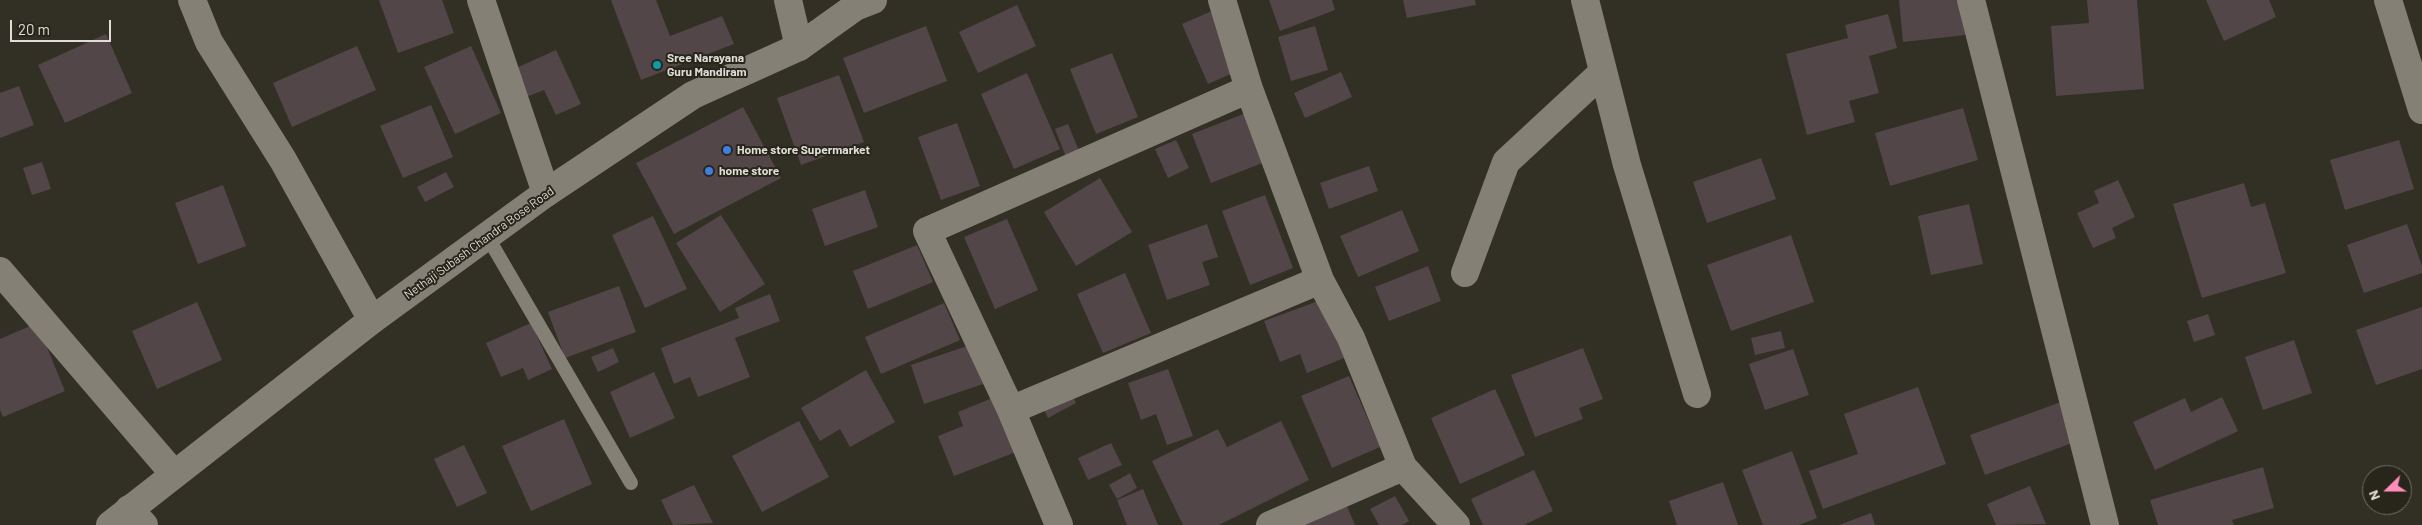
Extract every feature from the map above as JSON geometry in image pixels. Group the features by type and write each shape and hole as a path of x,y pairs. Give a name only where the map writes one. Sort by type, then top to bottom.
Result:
{"street":[{"path":"192,0 209,42 283,160 372,320"},
{"path":"480,0 546,193"},
{"path":"788,0 799,47"},
{"name":"Nethaji Subash Chandra Bose Road","path":"128,520 174,474 372,320 546,193 693,95 799,47 855,7 873,0"},
{"path":"1222,0 1249,89 1320,280 1351,338 1403,467 1456,525"},
{"path":"1585,0 1626,165 1697,394"},
{"path":"1971,0 2105,525"},
{"path":"2388,0 2422,110"},
{"path":"1465,273 1506,162 1602,73"},
{"path":"1059,525 1011,410 927,230 1249,89"},
{"path":"1,275 174,474"},
{"path":"1011,410 1320,280"},
{"path":"1270,525 1403,467"}],"lane":[{"path":"487,236 631,483"}],"building":[{"path":"379,0 442,0 454,33 398,53"},
{"path":"611,0 656,0 670,36 722,16 734,44 641,80"},
{"path":"1269,0 1332,0 1335,10 1280,31"},
{"path":"1403,0 1475,0 1476,5 1407,18"},
{"path":"1899,0 1962,0 1965,35 1903,42"},
{"path":"2087,0 2137,0 2144,89 2056,96 2051,26 2089,23"},
{"path":"2206,0 2269,0 2276,17 2224,41"},
{"path":"1017,5 1036,46 978,73 959,32"},
{"path":"1214,10 1240,70 1208,84 1182,24"},
{"path":"1888,14 1897,48 1869,56 1879,93 1849,101 1855,122 1807,135 1786,54 1848,38 1845,25"},
{"path":"926,26 947,81 864,113 843,58"},
{"path":"1315,26 1328,70 1291,81 1278,37"},
{"path":"106,34 132,93 65,123 38,65"},
{"path":"357,46 376,90 292,127 273,83"},
{"path":"471,46 501,113 455,134 424,67"},
{"path":"556,50 581,104 556,115 544,90 526,97 514,69"},
{"path":"1112,53 1138,117 1096,134 1070,69"},
{"path":"1341,72 1352,97 1305,118 1294,93"},
{"path":"1027,73 1060,149 1014,169 981,94"},
{"path":"839,75 864,142 801,165 777,98"},
{"path":"19,86 34,125 0,138 0,93"},
{"path":"431,105 453,157 403,178 380,126"},
{"name":"home store","path":"743,107 781,178 674,234 636,163"},
{"path":"1963,108 1978,160 1890,186 1875,133"},
{"path":"1246,113 1265,162 1211,183 1192,134"},
{"path":"957,123 980,186 941,200 918,137"},
{"path":"1068,124 1079,151 1066,157 1055,129"},
{"path":"1176,140 1189,168 1168,178 1155,149"},
{"path":"2399,140 2414,189 2345,210 2330,160"},
{"path":"1761,158 1776,199 1707,223 1693,182"},
{"path":"42,162 51,189 32,195 23,168"},
{"path":"1369,166 1378,191 1329,209 1320,183"},
{"path":"446,172 454,187 425,202 417,187"},
{"path":"1100,178 1132,232 1076,266 1044,212"},
{"path":"2118,180 2135,217 2112,228 2116,238 2093,248 2077,213 2099,203 2094,191"},
{"path":"2244,183 2251,207 2265,203 2286,273 2202,298 2173,204"},
{"path":"223,185 246,246 198,264 175,203"},
{"path":"865,190 878,227 825,246 812,209"},
{"path":"1265,195 1293,268 1250,285 1222,211"},
{"path":"1969,204 1983,264 1931,275 1918,216"},
{"path":"1402,210 1419,251 1358,277 1340,236"},
{"path":"721,215 765,284 720,312 676,243"},
{"path":"653,216 687,289 645,308 612,235"},
{"path":"1007,219 1038,290 995,309 964,237"},
{"path":"1207,224 1218,257 1202,262 1210,285 1167,300 1148,245"},
{"path":"2407,224 2422,266 2422,273 2364,293 2347,245"},
{"path":"1791,235 1814,302 1731,331 1707,265"},
{"path":"917,245 933,282 868,309 853,271"},
{"path":"1428,266 1441,301 1389,321 1375,287"},
{"path":"1125,273 1151,333 1103,353 1077,294"},
{"path":"619,286 636,332 565,358 548,312"},
{"path":"770,294 780,321 735,338 750,377 698,397 690,377 674,384 661,348 739,318 735,308"},
{"path":"1321,300 1344,358 1307,373 1300,354 1280,362 1264,321"},
{"path":"197,302 222,360 157,389 132,331"},
{"path":"944,303 960,340 881,374 865,337"},
{"path":"2422,307 2422,369 2376,385 2356,330"},
{"path":"2208,314 2215,335 2194,342 2187,321"},
{"path":"37,323 65,391 3,417 0,410 0,339"},
{"path":"531,323 552,369 528,380 523,368 501,377 486,343"},
{"path":"1781,331 1785,348 1755,355 1751,338"},
{"path":"2294,340 2312,393 2263,410 2245,357"},
{"path":"970,345 983,384 924,404 911,365"},
{"path":"613,348 619,362 598,372 591,357"},
{"path":"1583,348 1603,399 1579,408 1583,419 1535,437 1511,375"},
{"path":"1793,349 1809,395 1765,410 1749,364"},
{"path":"1168,369 1193,436 1167,445 1156,414 1141,420 1128,383"},
{"path":"866,370 895,422 850,447 840,429 820,441 801,408"},
{"path":"654,372 675,418 630,438 610,392"},
{"path":"1349,376 1380,447 1332,468 1301,396"},
{"path":"1066,383 1076,403 1048,418 1038,397"},
{"path":"1918,387 1946,464 1823,509 1809,471 1858,454 1844,414"},
{"path":"1495,389 1525,455 1460,484 1431,418"},
{"path":"995,397 1016,452 954,476 938,436 963,426 958,412"},
{"path":"2222,397 2238,431 2155,470 2133,422 2185,398 2191,412"},
{"path":"2061,402 2075,442 1985,475 1970,435"},
{"path":"564,419 592,484 531,511 502,446"},
{"path":"799,421 829,477 762,512 732,456"},
{"path":"1281,421 1309,480 1219,525 1183,525 1152,461 1218,429 1227,447"},
{"path":"1111,443 1122,465 1088,480 1078,458"},
{"path":"464,445 487,493 457,507 434,459"},
{"path":"1792,451 1817,518 1799,525 1763,525 1742,470"},
{"path":"2263,467 2274,508 2232,520 2234,525 2158,525 2150,500"},
{"path":"1534,470 1553,511 1524,525 1483,525 1471,499"},
{"path":"1130,473 1137,488 1117,499 1109,485"},
{"path":"1723,482 1738,525 1677,525 1669,501"},
{"path":"694,485 713,523 673,525 661,500"},
{"path":"2030,486 2046,524 1996,525 1987,504"},
{"path":"1143,489 1158,525 1127,525 1117,500"},
{"path":"1395,496 1409,521 1402,525 1379,525 1370,509"},
{"path":"1346,504 1355,525 1297,525"},
{"path":"1871,513 1875,525 1839,525"}],"place":[{"name":"Sree Narayana Guru Mandiram","path":"657,65"},
{"name":"Home store Supermarket","path":"727,150"},
{"name":"home store","path":"709,171"}]}
